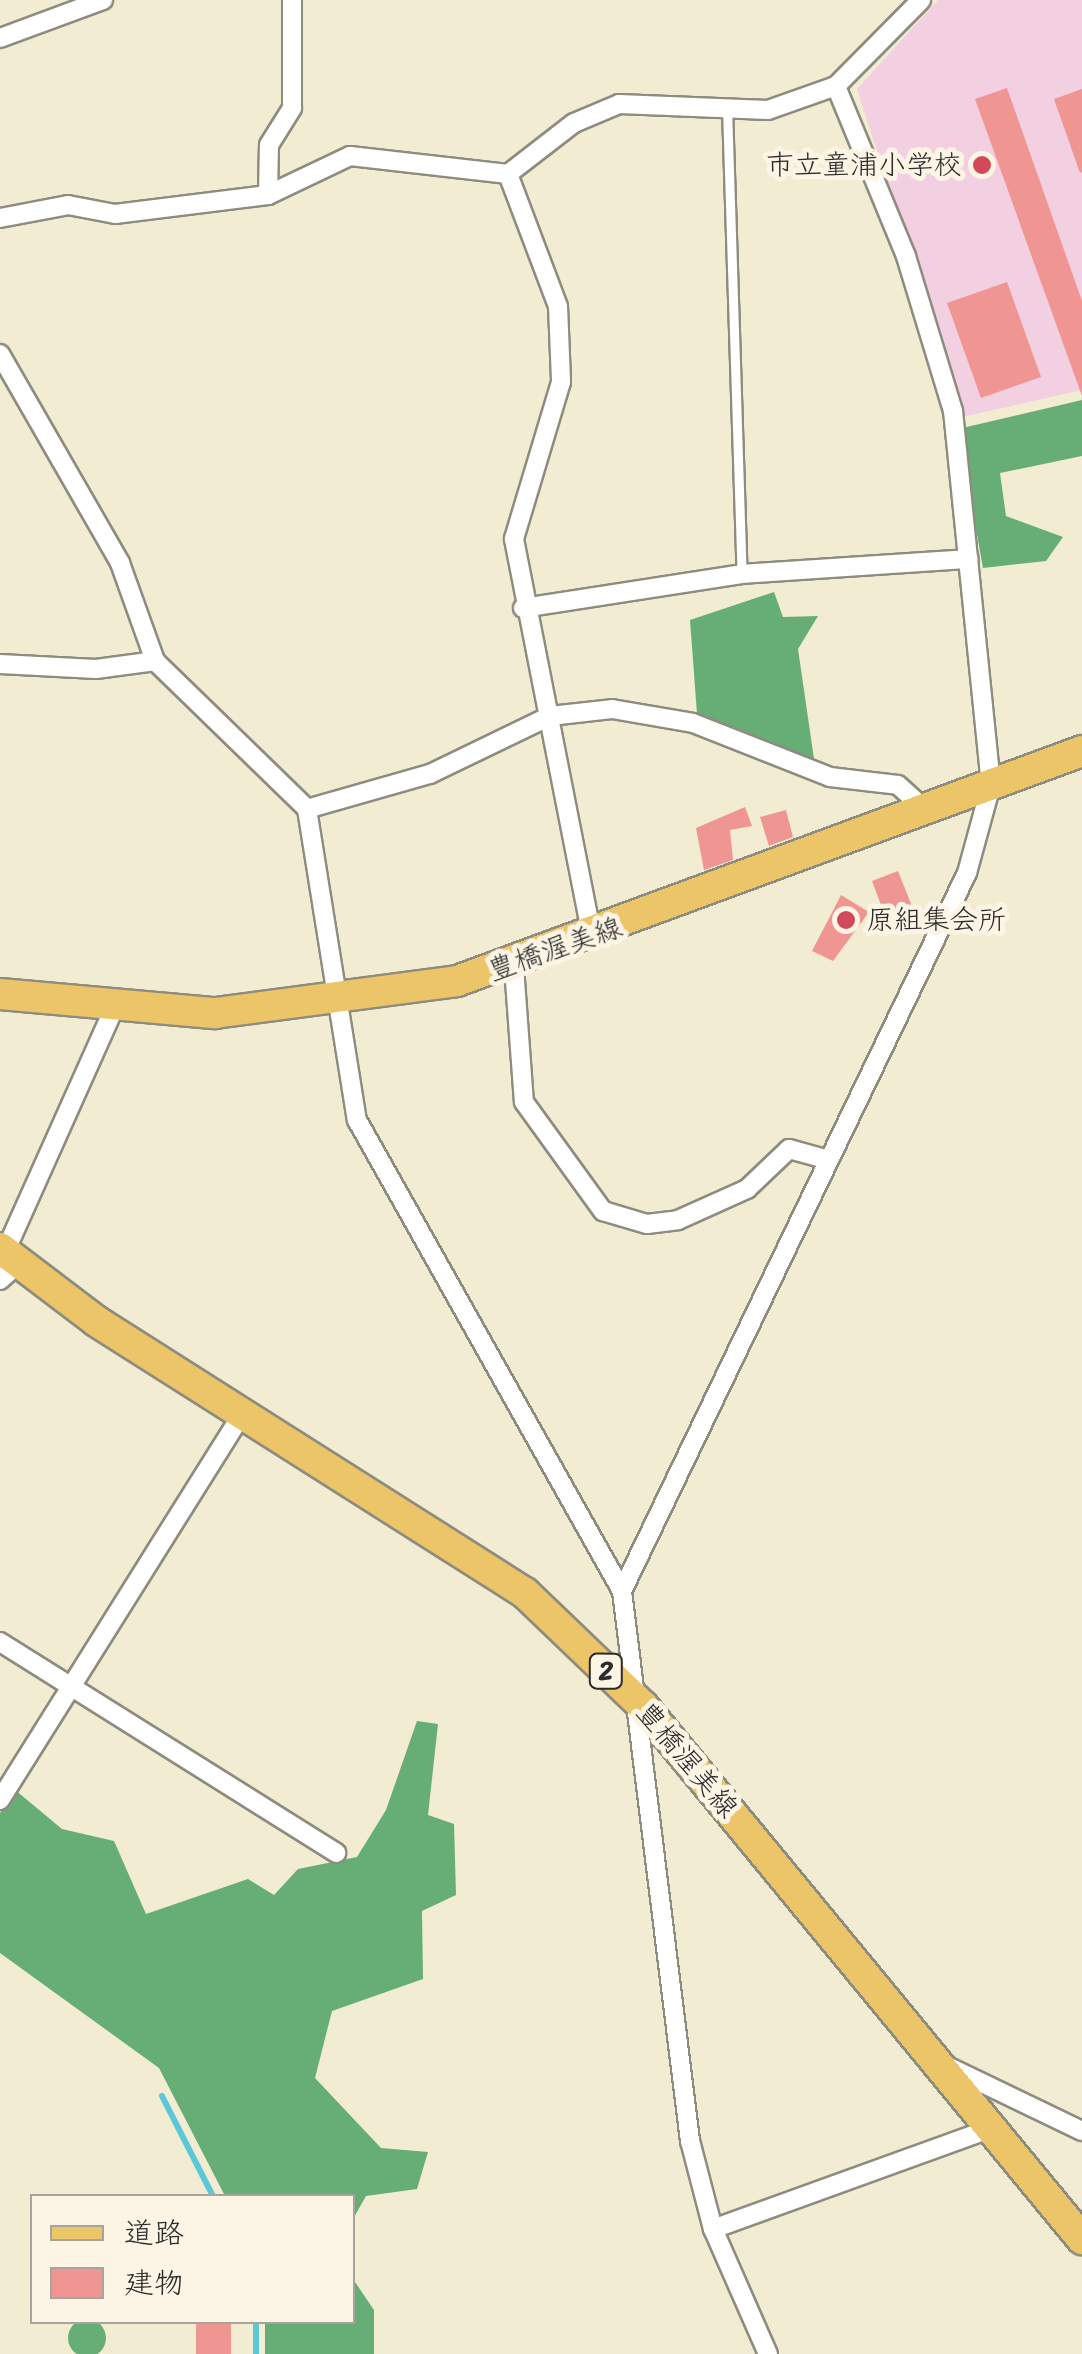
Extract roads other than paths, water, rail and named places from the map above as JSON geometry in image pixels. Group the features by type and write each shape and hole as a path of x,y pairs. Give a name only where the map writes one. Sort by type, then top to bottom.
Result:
{"main road":[{"name":"豊橋渥美線","path":"0,994 215,1013 344,1000 514,967 1082,751"},
{"name":"豊橋渥美線","path":"6,1260 525,1593 643,1706 1082,2239"}],"street":[{"path":"0,38 103,0"},
{"path":"268,195 269,145 292,108 292,0"},
{"path":"0,218 68,206 115,214 268,195 350,156 508,174 574,123 619,104 768,110 836,86 922,0"},
{"path":"622,1591 967,873 991,785 953,411 906,256 836,86"},
{"path":"508,174 558,306 561,382 514,539 523,608 550,716 592,938"},
{"path":"0,354 120,563 155,660 307,808 344,1000 357,1120 622,1591 643,1706 678,2060 713,2229 768,2354"},
{"path":"523,608 742,574 969,559"},
{"path":"0,664 96,669 155,660"},
{"path":"307,808 430,774 550,716 612,710 693,723 830,776 898,785 926,809"},
{"path":"514,967 524,1102 603,1211 648,1224 678,1220 748,1189 789,1149 829,1160"},
{"path":"6,1260 116,1004"},
{"path":"0,1800 74,1689 242,1414"},
{"path":"0,1642 336,1853"},
{"path":"940,2063 1082,2131"},
{"path":"713,2229 992,2128"}],"lane":[{"path":"727,108 742,574"}],"waterway":[{"path":"162,2096 212,2194"},
{"path":"256,2324 256,2354"}],"place":[{"name":"市立童浦小学校","path":"982,165"},
{"name":"原組集会所","path":"846,920"}]}
